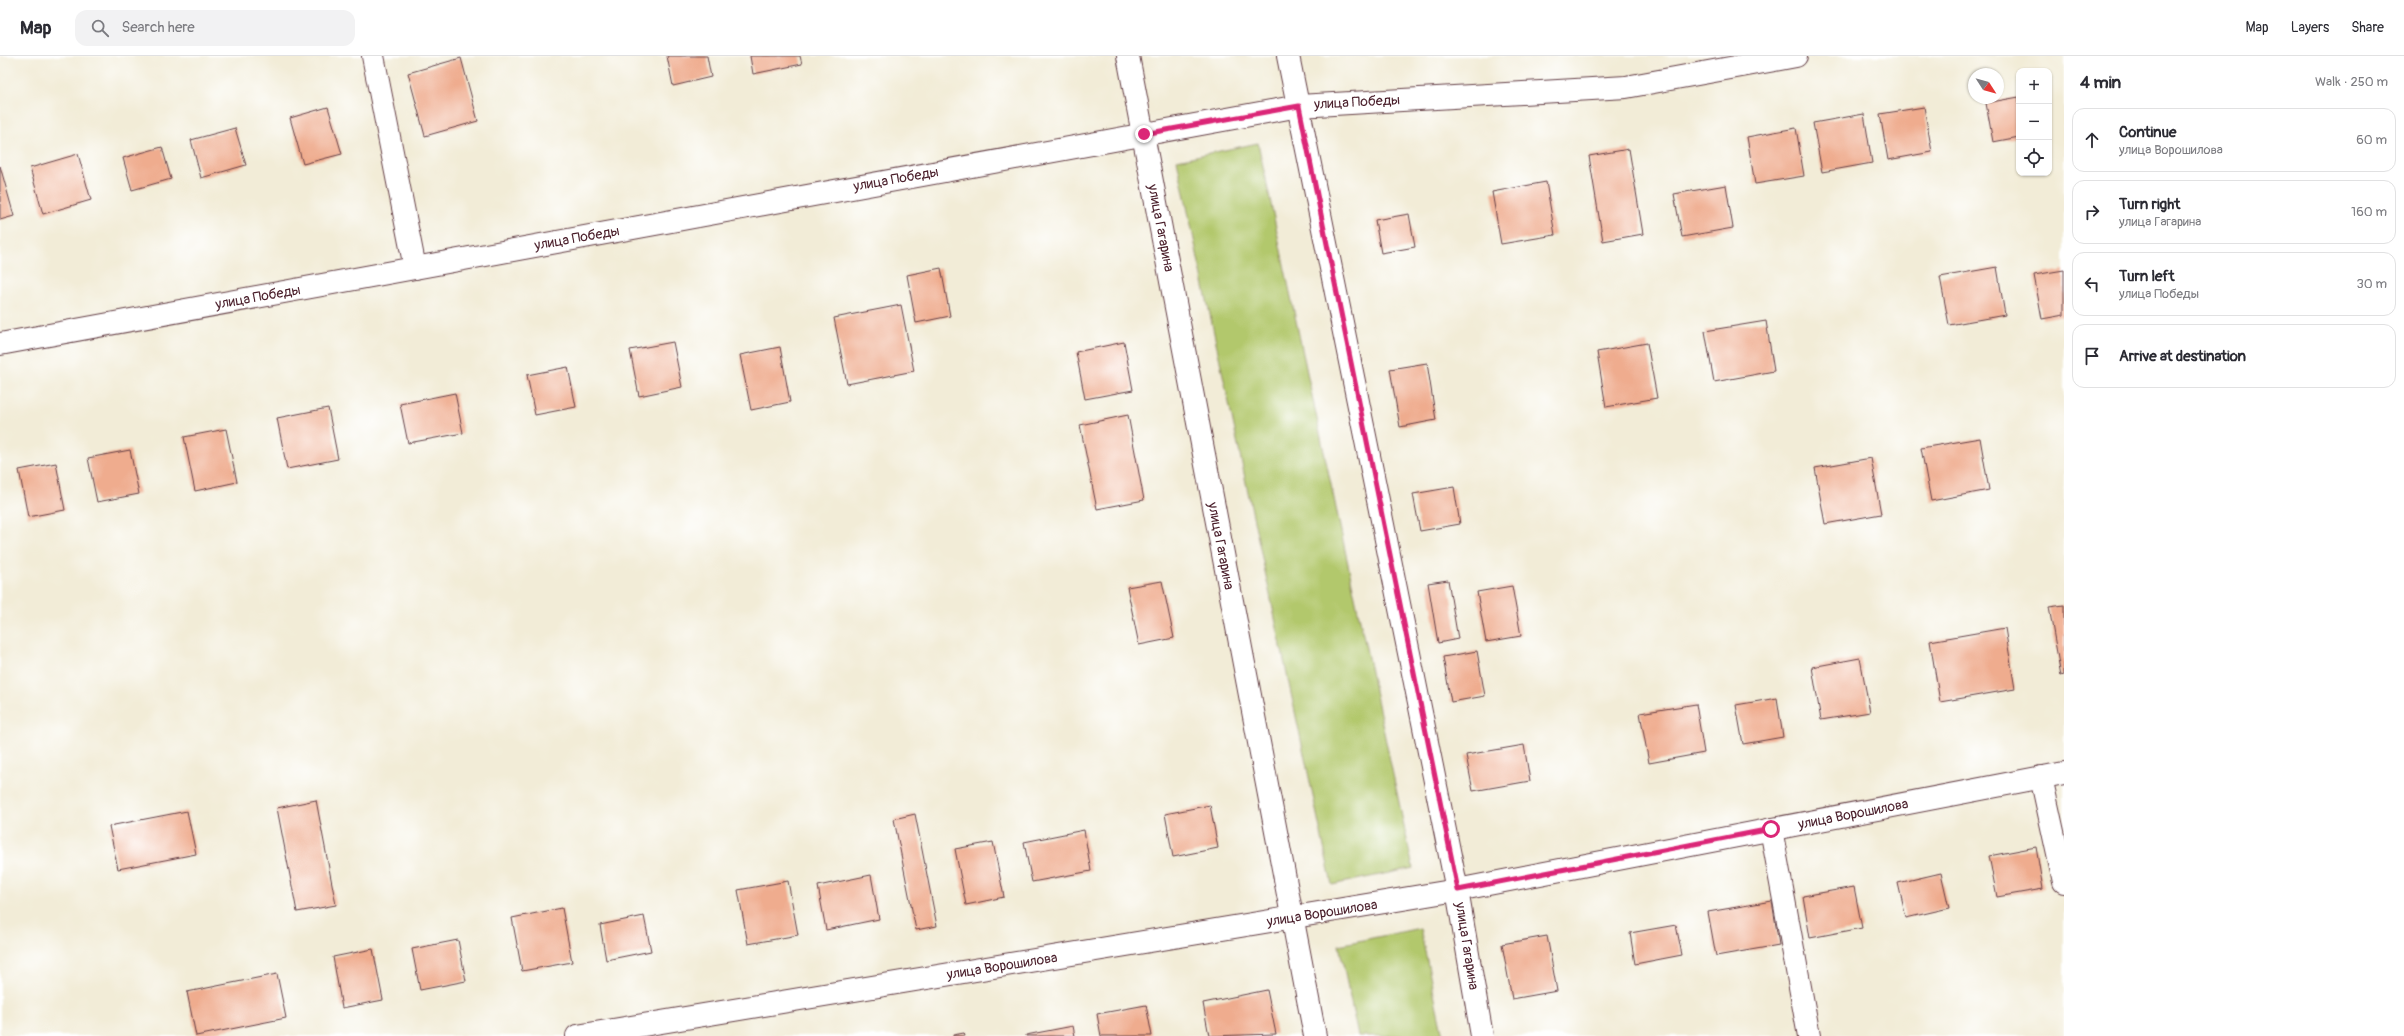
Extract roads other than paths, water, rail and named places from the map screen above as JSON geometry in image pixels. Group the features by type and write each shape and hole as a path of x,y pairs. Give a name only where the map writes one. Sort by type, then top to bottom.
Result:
{"street":[{"path":"373,56 415,268"},
{"name":"улица Гагарина","path":"1128,56 1144,134 1291,918 1315,1036"},
{"name":"улица Гагарина","path":"1288,56 1458,890 1482,1036"},
{"name":"улица Победы","path":"0,344 1299,106 1626,87 1796,56"},
{"name":"улица Ворошилова","path":"577,1036 1458,890 2064,773"},
{"path":"2041,777 2064,882"},
{"path":"1771,829 1809,1036"}]}
